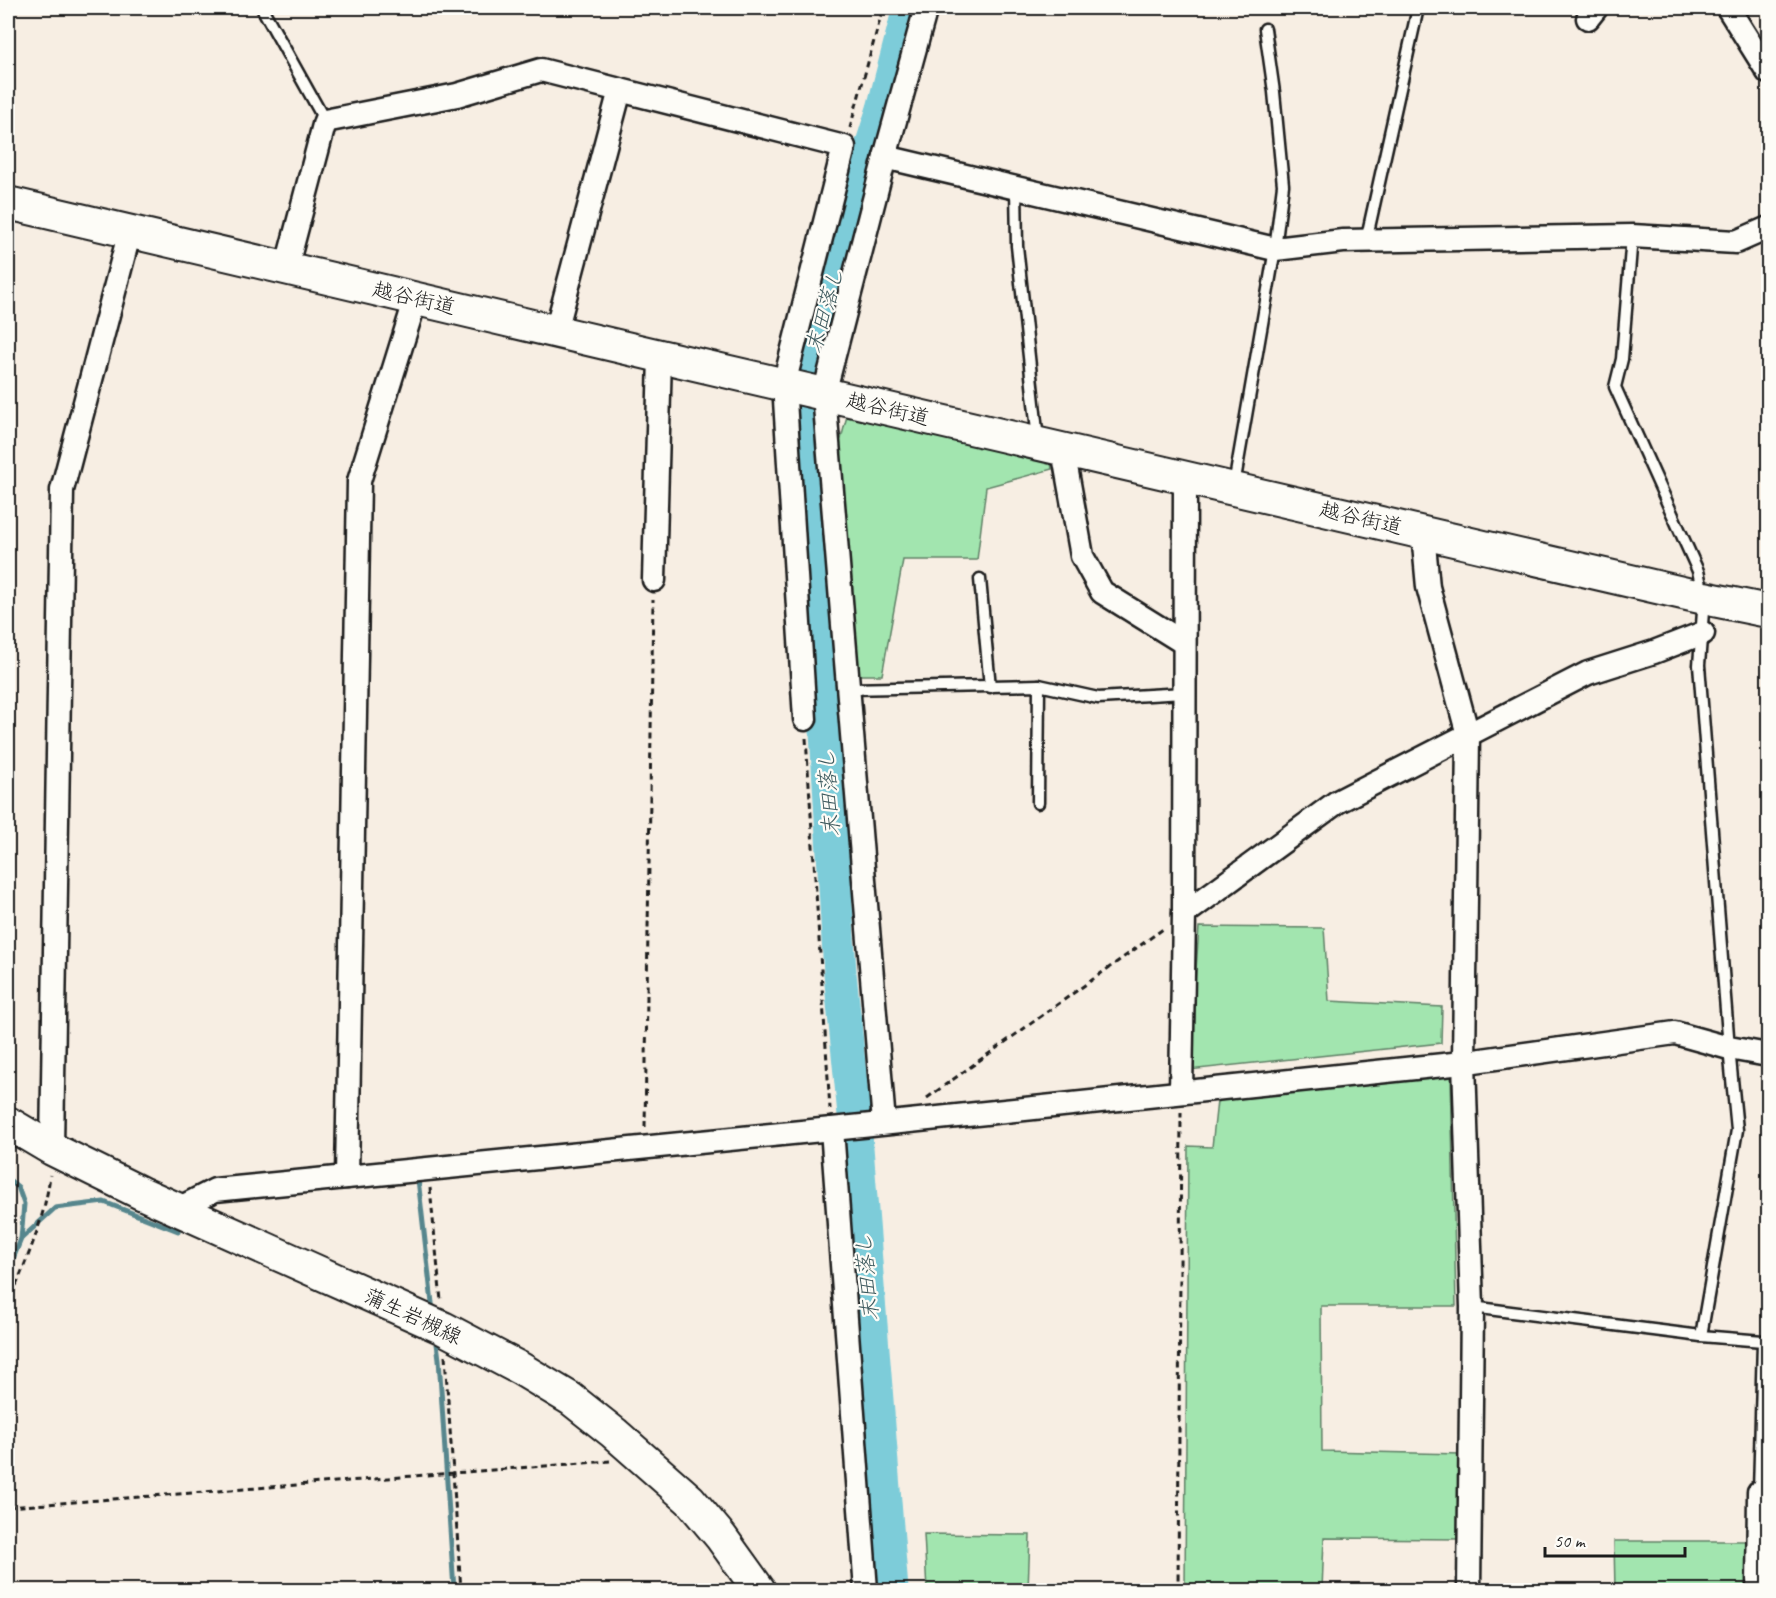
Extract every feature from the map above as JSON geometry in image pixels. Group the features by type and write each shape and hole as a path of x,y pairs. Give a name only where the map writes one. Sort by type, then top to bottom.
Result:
{"street":[{"path":"893,1122 848,689 824,394 926,8"},
{"path":"1728,8 1768,72"},
{"path":"286,269 325,121 458,95 541,70 844,147 784,384 805,720"},
{"path":"556,331 620,90"},
{"path":"885,157 1275,249 1366,240 1632,236 1736,242 1768,228"},
{"name":"越谷街道","path":"8,203 1051,447 1768,611"},
{"path":"52,1149 62,490 130,231"},
{"path":"347,1176 359,481 416,298"},
{"path":"654,580 660,356"},
{"path":"1051,447 1082,556 1102,592 1184,643"},
{"path":"1181,1092 1184,914 1185,477"},
{"path":"1423,533 1428,587 1468,735 1464,1062 1472,1307 1469,1590"},
{"path":"1184,914 1337,802 1588,673 1654,652 1702,633"},
{"path":"178,1209 215,1190 832,1129 1464,1062 1675,1033 1729,1048 1768,1055"},
{"name":"蒲生岩槻線","path":"8,1123 52,1149 141,1193 443,1328 521,1369 571,1399 645,1459 690,1500 721,1537 759,1590"},
{"path":"832,1129 866,1590"},
{"path":"1758,1590 1759,1492"}],"lane":[{"path":"262,8 325,121"},
{"path":"1366,240 1418,8"},
{"path":"1234,489 1275,249 1283,185 1274,92 1264,28"},
{"path":"1016,188 1017,246 1051,447"},
{"path":"1632,236 1622,359 1615,387 1698,571 1704,598 1699,666 1737,1130 1701,1336"},
{"path":"980,579 990,687"},
{"path":"848,689 1039,685 1098,698 1184,693"},
{"path":"1038,803 1039,685"},
{"path":"1472,1307 1701,1336 1763,1341 1759,1492"}],"path":[{"path":"844,147 883,8"},
{"path":"645,1147 654,580"},
{"path":"805,720 832,1129"},
{"path":"893,1122 1184,914"},
{"path":"1178,1590 1181,1092"},
{"path":"8,1305 28,1257 47,1197 52,1149"},
{"path":"428,1169 443,1328 461,1590"},
{"path":"8,1507 645,1459"}],"green space":[{"path":"847,416 1051,463 1052,469 986,487 977,560 903,560 882,675 856,675 831,439 841,439"},
{"path":"1199,927 1324,928 1329,1001 1442,1007 1441,1043 1189,1070"},
{"path":"1451,1076 1456,1306 1321,1306 1322,1451 1461,1454 1461,1539 1324,1538 1322,1590 1185,1590 1188,1146 1212,1147 1217,1101"},
{"path":"924,1534 1030,1535 1028,1590 927,1590"},
{"path":"1614,1541 1748,1541 1748,1590 1615,1590"}],"waterway":[{"name":"末田落し","path":"892,1590 856,1135 840,973 820,628 803,423 807,371 850,213 883,109 909,8"},
{"path":"8,1179 18,1187 24,1204 21,1239 8,1271"},
{"path":"418,1179 433,1312"},
{"path":"21,1239 55,1208 104,1202 178,1231"},
{"path":"436,1336 454,1590"}]}
